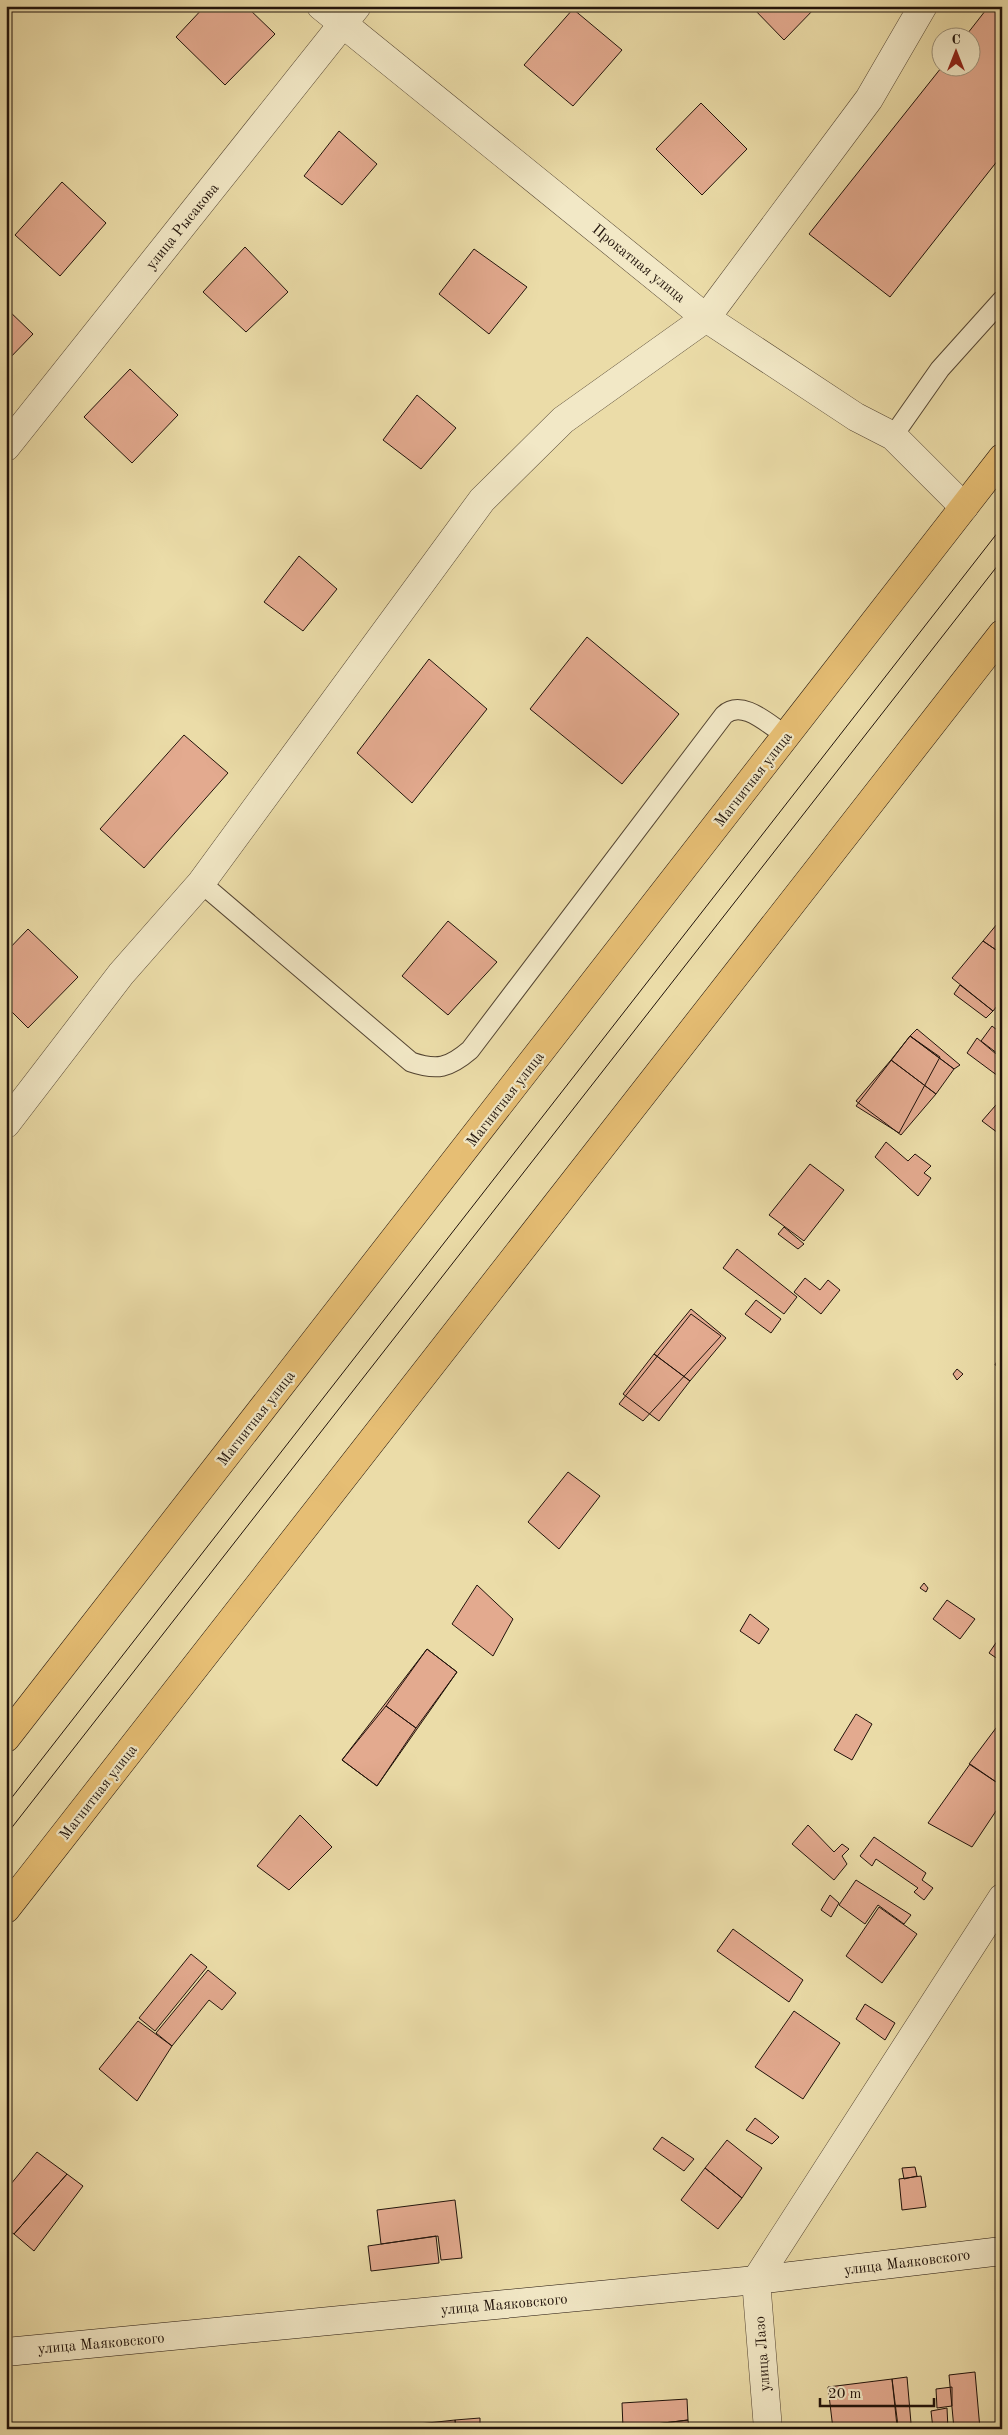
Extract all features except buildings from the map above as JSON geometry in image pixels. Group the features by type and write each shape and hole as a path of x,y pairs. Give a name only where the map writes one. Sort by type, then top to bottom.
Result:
{"main road":[{"name":"Магнитная улица","path":"6,1738 1002,458"},
{"name":"Магнитная улица","path":"6,1909 1002,634"}],"street":[{"name":"Прокатная улица","path":"321,6 350,15 706,318 856,417 893,436 964,507"},
{"path":"6,1124 121,974 201,883 482,500 563,420 706,318 869,100 923,6"},
{"name":"улица Рысакова","path":"6,447 350,15"},
{"path":"756,2280 1002,1898"},
{"name":"улица Маяковского","path":"6,2352 756,2280 1002,2250"},
{"name":"улица Лазо","path":"756,2280 768,2429"}],"lane":[{"path":"893,436 940,369 1002,300"},
{"path":"201,883 411,1062 426,1067 442,1067 457,1060 470,1050 724,715 729,711 742,709 787,736"}],"tram line":[{"path":"6,1805 1002,527"},
{"path":"6,1835 1002,560"}]}
